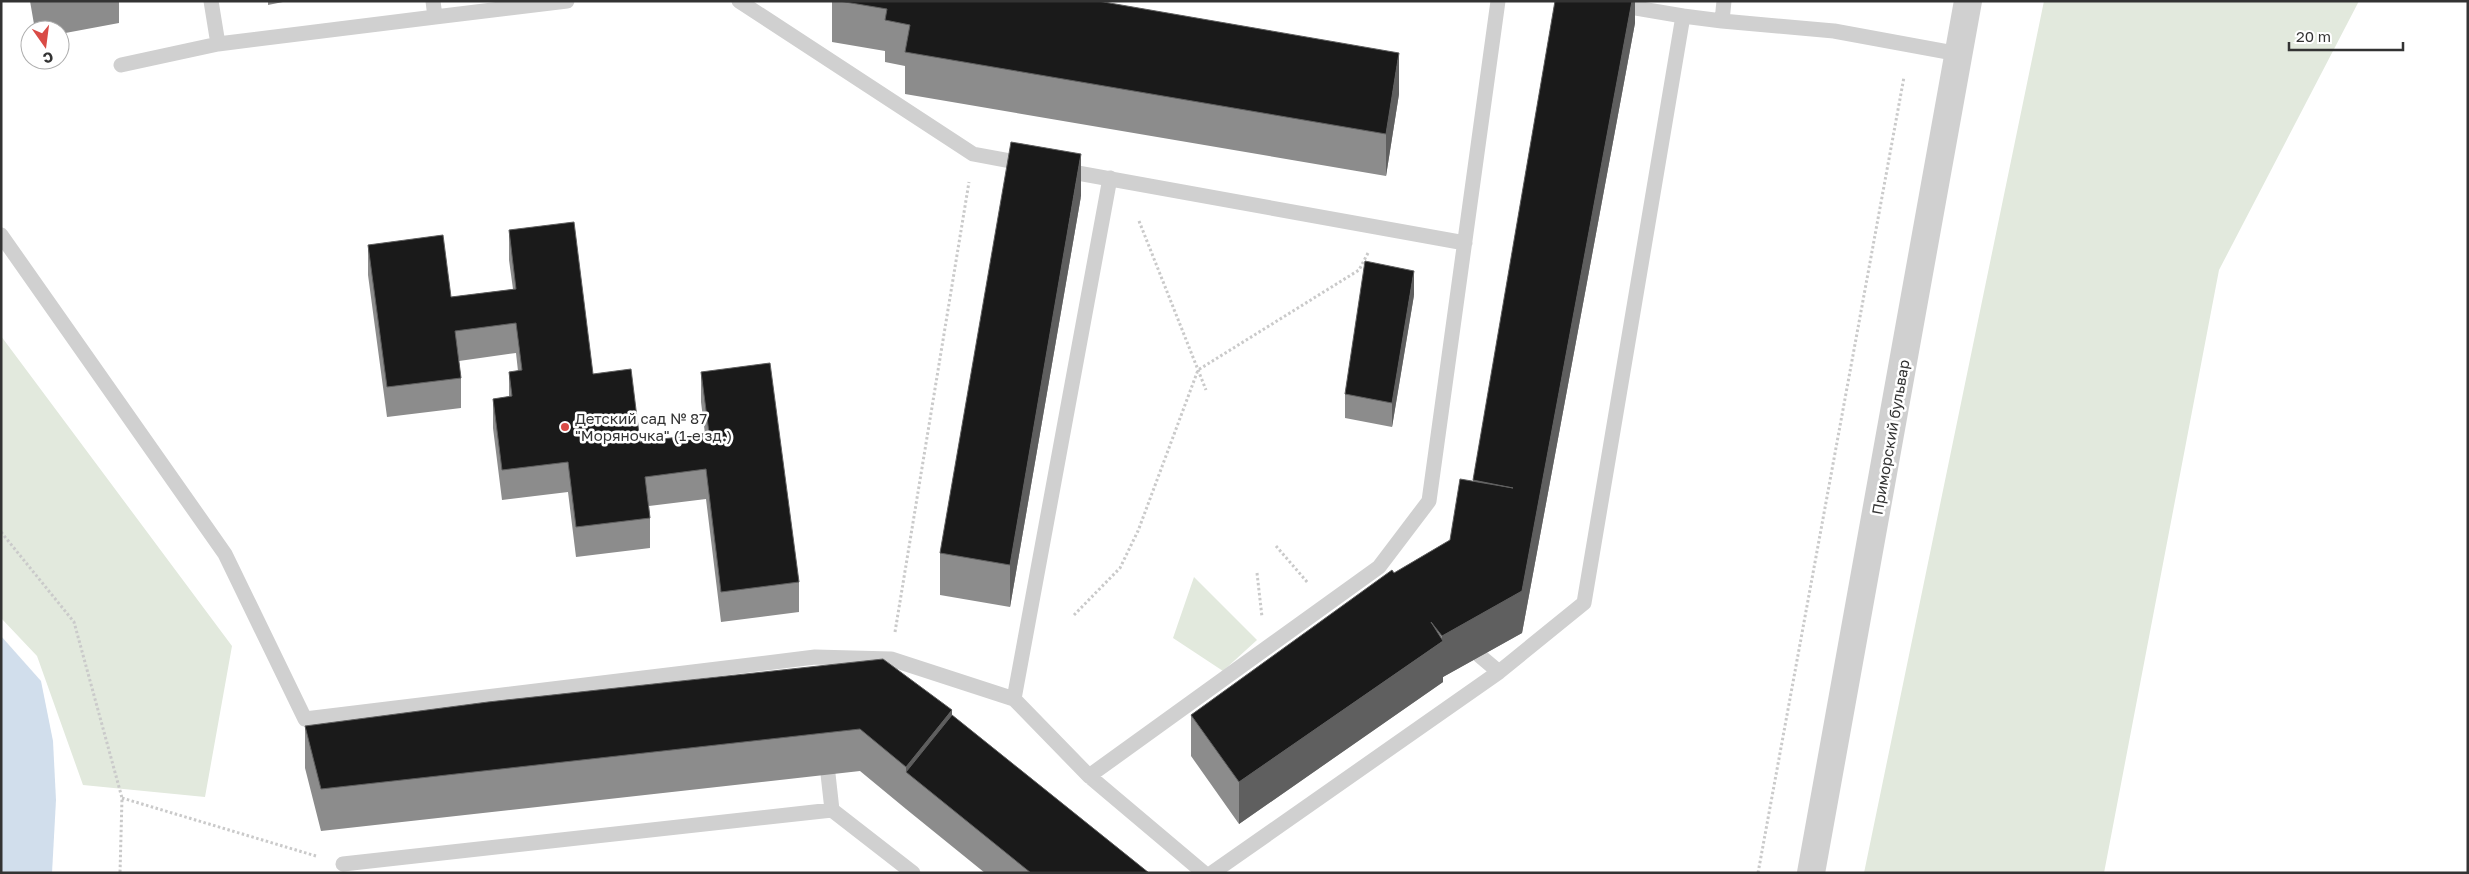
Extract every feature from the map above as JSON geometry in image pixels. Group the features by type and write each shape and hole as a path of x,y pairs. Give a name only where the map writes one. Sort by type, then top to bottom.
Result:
{"street":[{"name":"Приморский бульвар","path":"1811,873 1968,1"}],"lane":[{"path":"211,1 218,44"},
{"path":"433,1 435,17"},
{"path":"121,65 218,44 567,1"},
{"path":"739,1 973,154 1465,243"},
{"path":"1089,776 1380,567 1429,501 1498,1"},
{"path":"1722,21 1724,1"},
{"path":"1630,7 1722,21 1834,31 1959,54"},
{"path":"1212,873 1499,672 1584,602 1683,16"},
{"path":"1014,699 1110,178"},
{"path":"1,235 225,554 305,718 815,658 890,659 1014,699 1089,776 1204,873"},
{"path":"1380,567 1392,578"},
{"path":"1480,656 1499,672"},
{"path":"815,658 817,675"},
{"path":"828,774 832,810"},
{"path":"343,864 832,810 913,873"}],"path":[{"path":"1758,873 1904,77"},
{"path":"890,659 973,154"},
{"path":"1140,221 1206,390"},
{"path":"1074,615 1120,568 1138,531 1198,370 1359,270 1381,227"},
{"path":"1,532 74,622 122,798 120,873"},
{"path":"1276,546 1327,605"},
{"path":"1256,573 1266,649"},
{"path":"122,798 343,864"}],"shaded area":[{"path":"2044,1 2359,1 2219,270 2104,873 1864,873"},
{"path":"1,336 232,646 205,797 83,785 37,656 1,618"},
{"path":"1194,577 1257,640 1223,671 1173,638"}],"water":[{"path":"1,636 41,681 53,741 56,800 52,873 1,873"}],"building":[{"path":"839,1 1098,1 1399,53 1386,134 905,52 910,25 885,20 887,9"},
{"path":"1555,1 1632,1 1522,591 1442,636 1431,622 1443,641 1239,782 1191,715 1392,570 1394,573 1450,540 1460,479 1513,488 1473,480"},
{"path":"1011,142 1081,154 1010,565 940,553"},
{"path":"574,222 593,374 631,369 640,442 709,433 701,372 770,363 799,582 721,592 706,469 645,477 650,518 576,527 568,462 502,470 493,399 512,396 509,372 522,370 516,323 455,331 461,378 387,387 368,245 443,235 451,297 516,289 509,230"},
{"path":"1365,261 1414,271 1392,403 1345,394"},
{"path":"883,659 952,710 906,767 860,729 321,789 305,726 488,702"},
{"path":"952,715 1149,873 1031,873 906,772"}],"place":[{"name":"Детский сад № 87 \"Моряночка\" (1-е зд.)","path":"565,427"}]}
